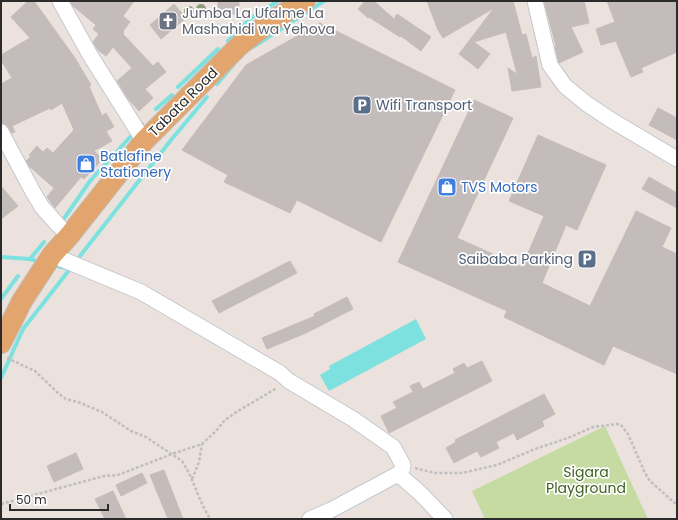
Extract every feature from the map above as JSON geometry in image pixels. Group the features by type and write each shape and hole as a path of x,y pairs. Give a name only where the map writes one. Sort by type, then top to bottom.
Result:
{"main road":[{"name":"Tabata Road","path":"1,343 22,301 52,255 69,236 144,141 240,45 271,21 305,1"}],"street":[{"path":"60,1 90,55 144,141"},
{"path":"535,1 550,65 565,86 587,104 611,120 677,159"},
{"path":"1,132 42,207 69,236"},
{"path":"52,255 141,292 280,373 289,381 353,419 393,447 401,470 420,493 445,519"},
{"path":"310,519 331,510 401,470"}],"path":[{"path":"1,356 35,371 66,399 78,402 102,412 131,431 146,437 182,461 210,519"},
{"path":"1,504 104,476 118,475 202,444 225,420 289,381"},
{"path":"401,470 434,473 462,473 497,465 593,427 617,424 621,425 628,434 650,481 677,505"},
{"path":"192,480 199,462 202,444"}],"green space":[{"name":"Sigara Playground","path":"605,426 648,519 485,519 472,491"}],"water":[{"path":"416,319 426,339 329,391 320,375 330,369 329,366"}],"building":[{"path":"28,1 34,1 75,58 91,85 89,86 102,116 106,113 114,127 106,131 112,141 94,151 103,159 84,179 81,177 55,208 47,197 54,188 29,166 26,161 37,146 43,152 47,148 53,153 74,130 62,103 51,110 50,108 12,126 15,132 12,133 6,125 1,123 1,84 12,78 1,60 1,55 30,38 11,17"},
{"path":"70,1 134,1 123,16 130,22 123,31 123,34 153,66 158,62 166,72 145,89 153,98 139,111 129,100 117,81 132,68 113,47 106,56 98,50 93,42 99,34 93,29 96,25 73,6"},
{"path":"218,1 239,1 239,14 218,15"},
{"path":"365,1 374,1 394,19 397,14 431,37 421,51 401,36 400,37 369,17 368,18 358,9"},
{"path":"427,1 513,1 522,35 526,34 532,58 536,56 541,87 512,91 508,68 517,74 506,32 474,42 490,54 478,69 459,54 494,8 443,38 438,30"},
{"path":"544,1 584,1 589,23 571,27 583,52 559,63"},
{"path":"607,1 677,1 677,52 641,68 643,72 631,77 616,41 601,45 596,29 615,22"},
{"path":"174,4 186,18 161,39 150,25"},
{"path":"320,23 455,90 381,242 297,200 290,213 224,182 228,175 182,150 246,65"},
{"path":"474,100 513,118 457,238 522,267 544,216 509,201 538,135 606,165 577,230 566,225 542,283 590,306 636,211 671,228 662,247 677,254 677,374 613,346 604,365 504,317 507,311 398,262"},
{"path":"658,108 677,118 677,140 649,125"},
{"path":"649,177 677,193 677,208 642,189"},
{"path":"1,186 18,206 1,219"},
{"path":"290,261 297,273 219,313 212,301"},
{"path":"347,297 353,309 306,333 267,349 262,338 315,316 314,314"},
{"path":"482,361 492,381 389,433 381,416 397,408 393,402 413,392 410,386 419,382 423,389 455,373 453,369 464,363 467,368"},
{"path":"544,394 555,414 542,421 544,426 517,440 514,433 496,442 499,448 481,457 477,451 454,463 446,448 456,442 455,440"},
{"path":"76,453 83,469 54,482 47,466"},
{"path":"164,470 183,519 168,519 150,475"},
{"path":"142,473 147,483 121,496 116,485"},
{"path":"113,491 126,519 105,519 95,499"}],"waterway":[{"path":"228,41 251,18 278,1"},
{"path":"253,47 324,1"},
{"path":"178,87 218,49"},
{"path":"217,84 234,64"},
{"path":"156,109 172,95"},
{"path":"80,256 171,140 207,97"},
{"path":"63,220 90,181 142,124"},
{"path":"30,259 44,242"},
{"path":"1,257 30,259 40,262"},
{"path":"1,378 23,329 70,269 53,265"},
{"path":"1,299 18,276"}],"place":[{"name":"Jumba La Ufalme La Mashahidi wa Yehova","path":"168,21"},
{"name":"Wifi Transport","path":"362,105"},
{"name":"Batlafine Stationery","path":"86,164"},
{"name":"TVS Motors","path":"447,187"},
{"name":"Saibaba Parking","path":"587,259"}]}
